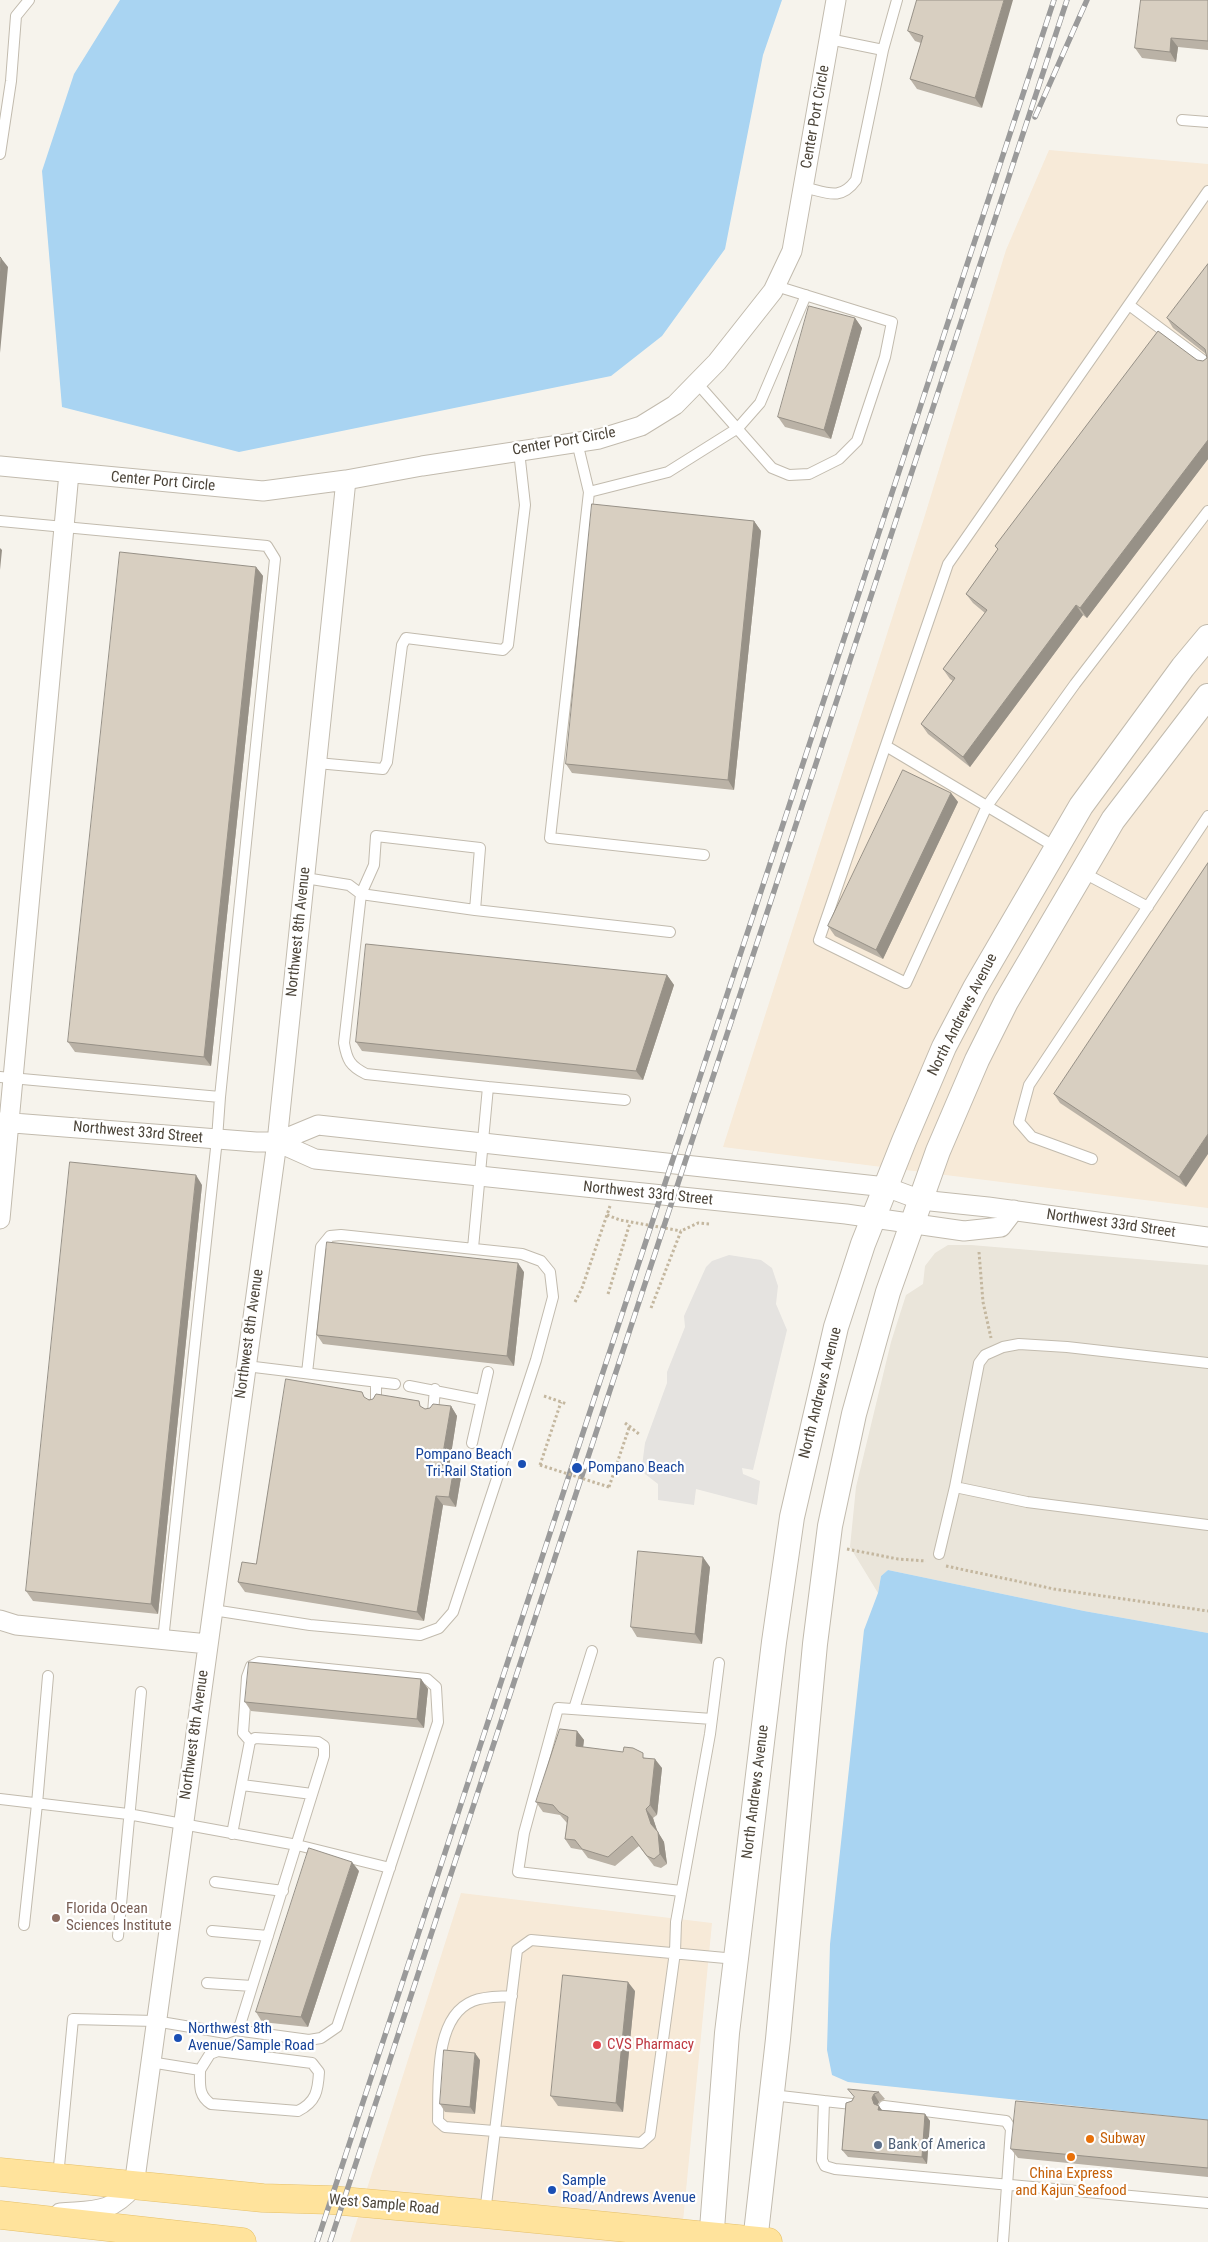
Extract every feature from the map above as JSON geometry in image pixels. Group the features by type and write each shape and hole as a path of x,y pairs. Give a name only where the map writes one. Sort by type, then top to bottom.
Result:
{"main road":[{"name":"West Sample Road","path":"0,2172 264,2198 331,2200 485,2214 711,2239 759,2242"},
{"path":"7,2216 242,2242"}],"street":[{"name":"Center Port Circle","path":"0,466 263,491 346,480 422,466 600,439 641,426 675,406 717,362 776,286 792,251 836,0"},
{"path":"0,1219 6,1077 64,527 68,473"},
{"name":"Northwest 8th Avenue","path":"134,2186 154,2021 277,1142 346,480"},
{"name":"North Andrews Avenue","path":"711,2239 727,2033 792,1517 836,1327 874,1218 944,1047 1081,806 1183,667 1208,637"},
{"path":"759,2242 815,1644 830,1526 854,1414 888,1292 938,1151 985,1043 1006,1002 1113,820 1208,696"},
{"name":"Northwest 33rd Street","path":"4,1122 277,1142 314,1159 874,1218 964,1231 1001,1227 1014,1210"},
{"name":"Northwest 33rd Street","path":"277,1142 318,1125 886,1187 921,1200 1014,1210 1208,1237"},
{"path":"0,1620 16,1625 208,1644"},
{"path":"7,2216 106,2209 122,2200 134,2186"}],"lane":[{"path":"0,154 11,81 16,16 29,0"},
{"path":"803,187 837,194 848,190 856,180 882,50 897,0"},
{"path":"830,39 882,50"},
{"path":"1182,120 1208,122"},
{"path":"1208,191 948,564 819,940 906,983 987,806 1075,684 1208,511"},
{"path":"697,383 772,468 790,475 809,474 839,459 857,441 885,357 892,322 776,286"},
{"path":"590,492 668,472 738,428 760,403 806,295"},
{"path":"1128,305 1208,364"},
{"path":"577,442 590,492 550,838 704,855"},
{"path":"317,763 383,769 387,762 402,644 406,638 503,650 508,645 525,505 519,451"},
{"path":"0,521 267,546 274,559 217,1139 163,1640"},
{"path":"886,746 1056,848"},
{"path":"1092,1158 1032,1137 1019,1122 1023,1100 1030,1085 1208,816"},
{"path":"475,910 480,848 376,836 374,865 361,894 344,1043 347,1060 354,1068 366,1074 625,1100"},
{"path":"1082,872 1148,907"},
{"path":"305,878 349,885 361,894 475,910 670,932"},
{"path":"6,1077 220,1097"},
{"path":"473,1248 488,1087"},
{"path":"213,1610 310,1625 420,1635 439,1628 453,1612 536,1360 553,1297 550,1272 541,1260 522,1254 341,1235 330,1236 321,1247 307,1373"},
{"path":"939,1554 979,1363 985,1355 1003,1347 1019,1344 1066,1347 1208,1363"},
{"path":"246,1366 395,1384"},
{"path":"472,1443 488,1372"},
{"path":"376,1382 376,1403"},
{"path":"409,1386 435,1389 481,1400"},
{"path":"433,1412 435,1389"},
{"path":"954,1487 1027,1502 1208,1525"},
{"path":"574,1709 592,1651"},
{"path":"234,2030 308,2040 321,2038 337,2027 438,1722 436,1687 428,1679 259,1662 251,1666 246,1677 243,1733 250,1741"},
{"path":"512,1996 472,2001 456,2016 446,2031 441,2049 438,2121 445,2128 641,2143 650,2135 675,1952 676,1922 712,1719 719,1663"},
{"path":"24,1925 48,1676"},
{"path":"118,1936 141,1692"},
{"path":"681,1891 518,1872 524,1833 558,1708 712,1719"},
{"path":"58,2178 73,2019 154,2021 226,2033 240,2025 324,1756 324,1746 318,1742 254,1738 250,1741 232,1834"},
{"path":"242,1785 312,1794"},
{"path":"0,1799 128,1814 297,1845 390,1868"},
{"path":"215,1882 283,1891"},
{"path":"212,1931 268,1936"},
{"path":"485,2214 517,1950 531,1940 736,1959"},
{"path":"207,1983 252,1986"},
{"path":"218,2051 312,2063 319,2072 318,2094 309,2105 298,2111 211,2104 204,2099 200,2091 200,2070 210,2054 218,2051"},
{"path":"150,2062 200,2070"},
{"path":"772,2095 852,2104"},
{"path":"824,2102 822,2160 825,2166 835,2169 1208,2203"},
{"path":"884,2106 905,2107 1006,2121 1011,2129 1003,2242"}],"path":[{"path":"575,1302 582,1288 610,1206"},
{"path":"607,1215 630,1223 682,1231 698,1223 709,1224"},
{"path":"608,1294 630,1223"},
{"path":"651,1308 682,1231"},
{"path":"979,1252 983,1302 991,1338"},
{"path":"544,1396 567,1404"},
{"path":"561,1402 540,1465 610,1487 630,1425"},
{"path":"625,1424 630,1425 640,1434"},
{"path":"843,1548 898,1559 932,1563"},
{"path":"940,1565 1054,1589 1208,1611"}],"shaded area":[{"path":"1049,150 1208,164 1208,1208 723,1147 925,515 1006,250"},
{"path":"948,1245 971,1245 1208,1265 1208,1633 1084,1611 888,1570 881,1576 878,1593 850,1547 856,1487 891,1342 906,1295 923,1284 925,1266 935,1253"},
{"path":"729,1255 761,1260 772,1268 778,1286 776,1304 787,1330 753,1470 742,1468 743,1474 760,1481 757,1505 696,1489 694,1505 658,1500 658,1484 645,1474 642,1466 645,1443 667,1383 667,1372 685,1327 684,1316 706,1267 712,1261"},
{"path":"461,1893 712,1923 681,2242 350,2242"}],"water":[{"path":"120,0 782,0 763,55 725,249 662,336 611,376 239,452 62,407 42,171 74,74"},
{"path":"888,1570 1084,1611 1208,1633 1208,2120 848,2082 832,2075 827,2050 830,1944 864,1630 878,1593 881,1576"}],"building":[{"path":"917,0 1004,0 975,98 910,79 923,36 908,31"},
{"path":"1141,0 1208,0 1208,41 1171,38 1170,52 1135,48"},
{"path":"1208,264 1208,440 1080,608 1076,605 963,757 921,724 955,678 943,669 987,610 966,594 998,549 995,546 1158,331 1197,360 1203,361 1207,358 1205,349 1167,318"},
{"path":"809,306 855,318 824,430 778,417"},
{"path":"592,504 754,521 728,780 566,764"},
{"path":"120,552 256,567 204,1057 68,1042"},
{"path":"903,770 951,793 876,950 828,926"},
{"path":"1208,863 1208,1134 1179,1177 1054,1094"},
{"path":"366,944 667,975 636,1071 356,1042"},
{"path":"70,1162 196,1175 151,1604 26,1591"},
{"path":"327,1242 518,1263 507,1356 317,1335"},
{"path":"286,1379 362,1392 364,1397 369,1400 373,1399 376,1394 419,1401 420,1406 425,1409 430,1408 433,1404 451,1406 441,1465 454,1467 449,1497 436,1496 417,1612 238,1582 242,1562 256,1564"},
{"path":"638,1551 703,1557 695,1634 631,1627"},
{"path":"249,1662 421,1679 417,1719 245,1702"},
{"path":"560,1729 577,1731 576,1746 623,1752 624,1747 633,1748 643,1753 643,1758 655,1759 650,1805 646,1809 651,1824 658,1832 660,1854 654,1859 647,1856 632,1836 608,1857 582,1849 575,1840 565,1839 568,1817 559,1812 553,1805 536,1802"},
{"path":"309,1848 352,1862 301,2017 256,2012"},
{"path":"563,1975 628,1982 616,2103 551,2096"},
{"path":"444,2050 475,2053 470,2107 440,2104"},
{"path":"848,2089 879,2092 874,2094 872,2098 874,2104 879,2106 878,2110 925,2114 922,2157 842,2150 846,2103 852,2101 854,2097"},
{"path":"1016,2101 1208,2120 1208,2168 1011,2149"}],"railway":[{"path":"317,2242 1054,0"},
{"path":"330,2242 1067,0"},
{"path":"1035,117 1087,0"}],"place":[{"name":"Pompano Beach Tri-Rail Station","path":"522,1464"},
{"name":"Pompano Beach","path":"577,1468"},
{"name":"Florida Ocean Sciences Institute","path":"56,1918"},
{"name":"Northwest 8th Avenue/Sample Road","path":"178,2038"},
{"name":"CVS Pharmacy","path":"597,2045"},
{"name":"Subway","path":"1090,2139"},
{"name":"Bank of America","path":"878,2145"},
{"name":"China Express and Kajun Seafood","path":"1071,2157"},
{"name":"Sample Road/Andrews Avenue","path":"552,2190"}]}
